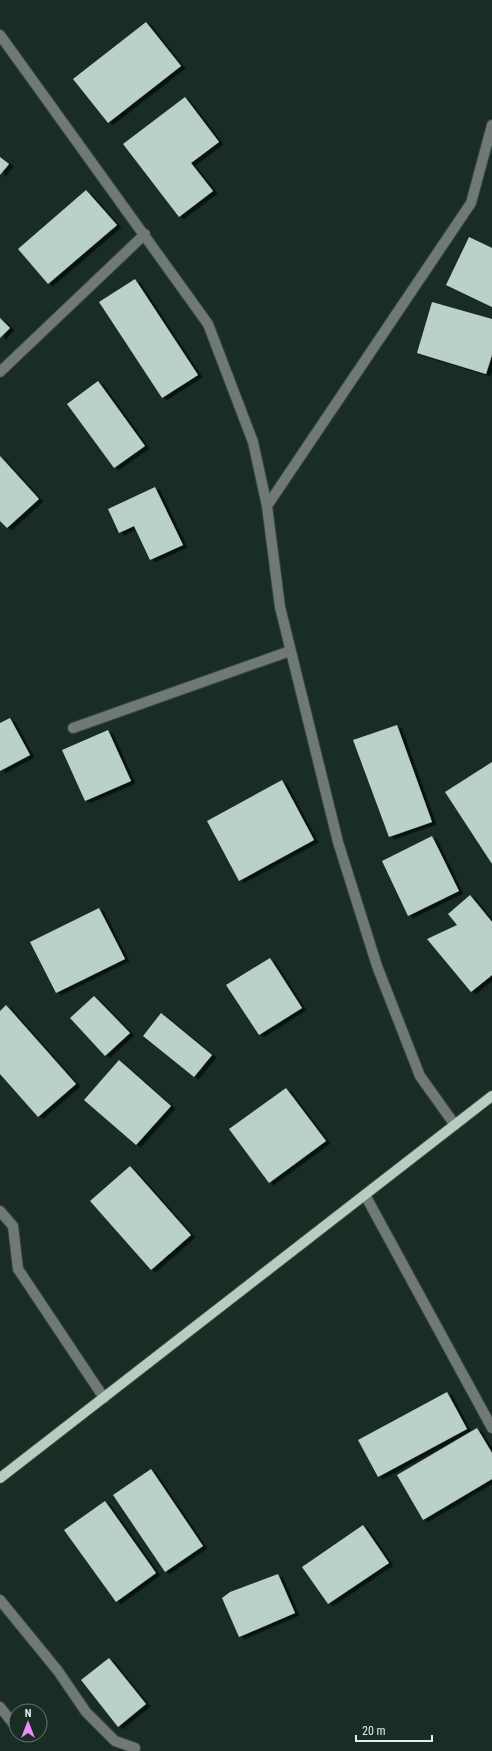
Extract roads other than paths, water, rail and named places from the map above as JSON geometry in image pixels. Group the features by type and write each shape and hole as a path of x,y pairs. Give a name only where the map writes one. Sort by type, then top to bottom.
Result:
{"main road":[{"path":"0,1478 492,1096"}],"street":[{"path":"0,36 145,234 208,324 253,442 267,506 280,607 290,652 338,842 376,966 420,1076 455,1125"},
{"path":"267,506 471,203 492,125"},
{"path":"0,372 145,234"},
{"path":"72,728 290,652"},
{"path":"365,1195 492,1428"},
{"path":"0,1210 13,1226 18,1269 104,1398"},
{"path":"0,1600 58,1671 86,1712 115,1741 135,1748"},
{"path":"0,1707 8,1717"}]}
